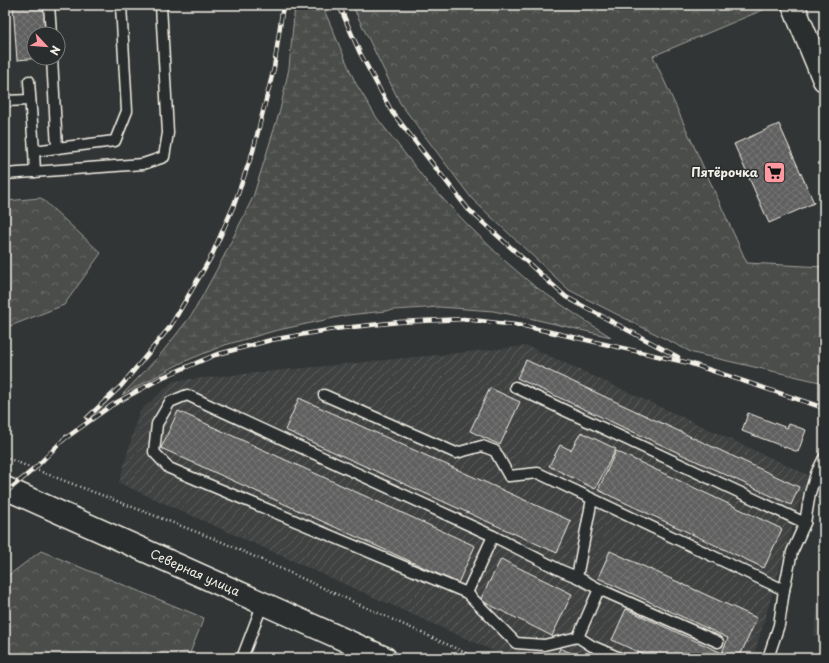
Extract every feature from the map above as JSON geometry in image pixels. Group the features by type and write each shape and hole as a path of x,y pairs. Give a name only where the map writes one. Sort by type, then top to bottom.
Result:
{"street":[{"path":"793,5 824,80"},
{"name":"Северная улица","path":"5,488 385,658"}],"lane":[{"path":"49,5 50,26"},
{"path":"34,150 115,141 127,111 121,5"},
{"path":"5,174 143,164 164,157 168,134 161,5"},
{"path":"52,66 57,148"},
{"path":"29,81 35,172"},
{"path":"5,101 30,100"},
{"path":"515,387 805,523"},
{"path":"620,658 592,646 578,637 544,645 516,643 467,593 169,468 154,452 157,424 170,402 187,395 493,536 599,589 718,642"},
{"path":"324,395 456,453 482,446 495,450 509,476 538,473 784,590"},
{"path":"768,658 779,625 784,590 792,552 805,523 810,493 816,474 824,458"},
{"path":"577,577 592,499"},
{"path":"467,593 493,536"},
{"path":"578,637 599,589"},
{"path":"242,658 263,603"}],"path":[{"path":"5,457 220,541 477,658"}],"shaded area":[{"path":"528,346 808,475 753,658 509,658 119,483 139,412 173,381"},
{"path":"824,555 824,640 814,635"}],"green space":[{"path":"295,5 322,5 355,82 377,118 427,182 469,226 504,260 533,285 611,337 493,311 440,307 348,315 274,331 225,345 183,362 122,395 160,355 193,313 223,258 253,197 280,110 289,68"},
{"path":"352,5 764,5 765,9 653,56 747,263 824,267 824,383 693,353 569,290 472,199 400,103"},
{"path":"41,198 101,253 64,305 5,328 5,201"},
{"path":"41,551 204,618 188,658 5,658 5,578"}],"building":[{"path":"13,5 44,5 45,26 26,26 26,59 17,60"},
{"name":"Пятёрочка","path":"779,124 814,203 769,223 734,144"},
{"path":"526,360 799,487 791,505 517,378"},
{"path":"490,388 520,402 500,445 470,431"},
{"path":"299,398 571,521 557,553 285,430"},
{"path":"178,411 475,546 458,583 161,448"},
{"path":"748,413 787,428 789,424 806,430 798,452 742,431"},
{"path":"581,432 616,449 595,489 549,466 560,445 571,450"},
{"path":"616,451 782,529 764,568 598,490"},
{"path":"610,551 757,618 739,658 651,658 612,640 626,609 722,653 728,638 598,578"},
{"path":"501,559 572,594 552,636 480,600"},
{"path":"560,648 582,658 556,658"}],"railway":[{"path":"87,418 121,386 170,327 211,257 234,205 253,151 274,68 283,5"},
{"path":"339,5 360,53 392,112 468,209 566,297 678,357"},
{"path":"63,440 112,405 163,377 215,355 271,340 334,329 399,322 464,319 524,326 689,363 824,408"},
{"path":"5,493 34,469 66,437"}],"place":[{"name":"Пятёрочка","path":"774,173"}]}
